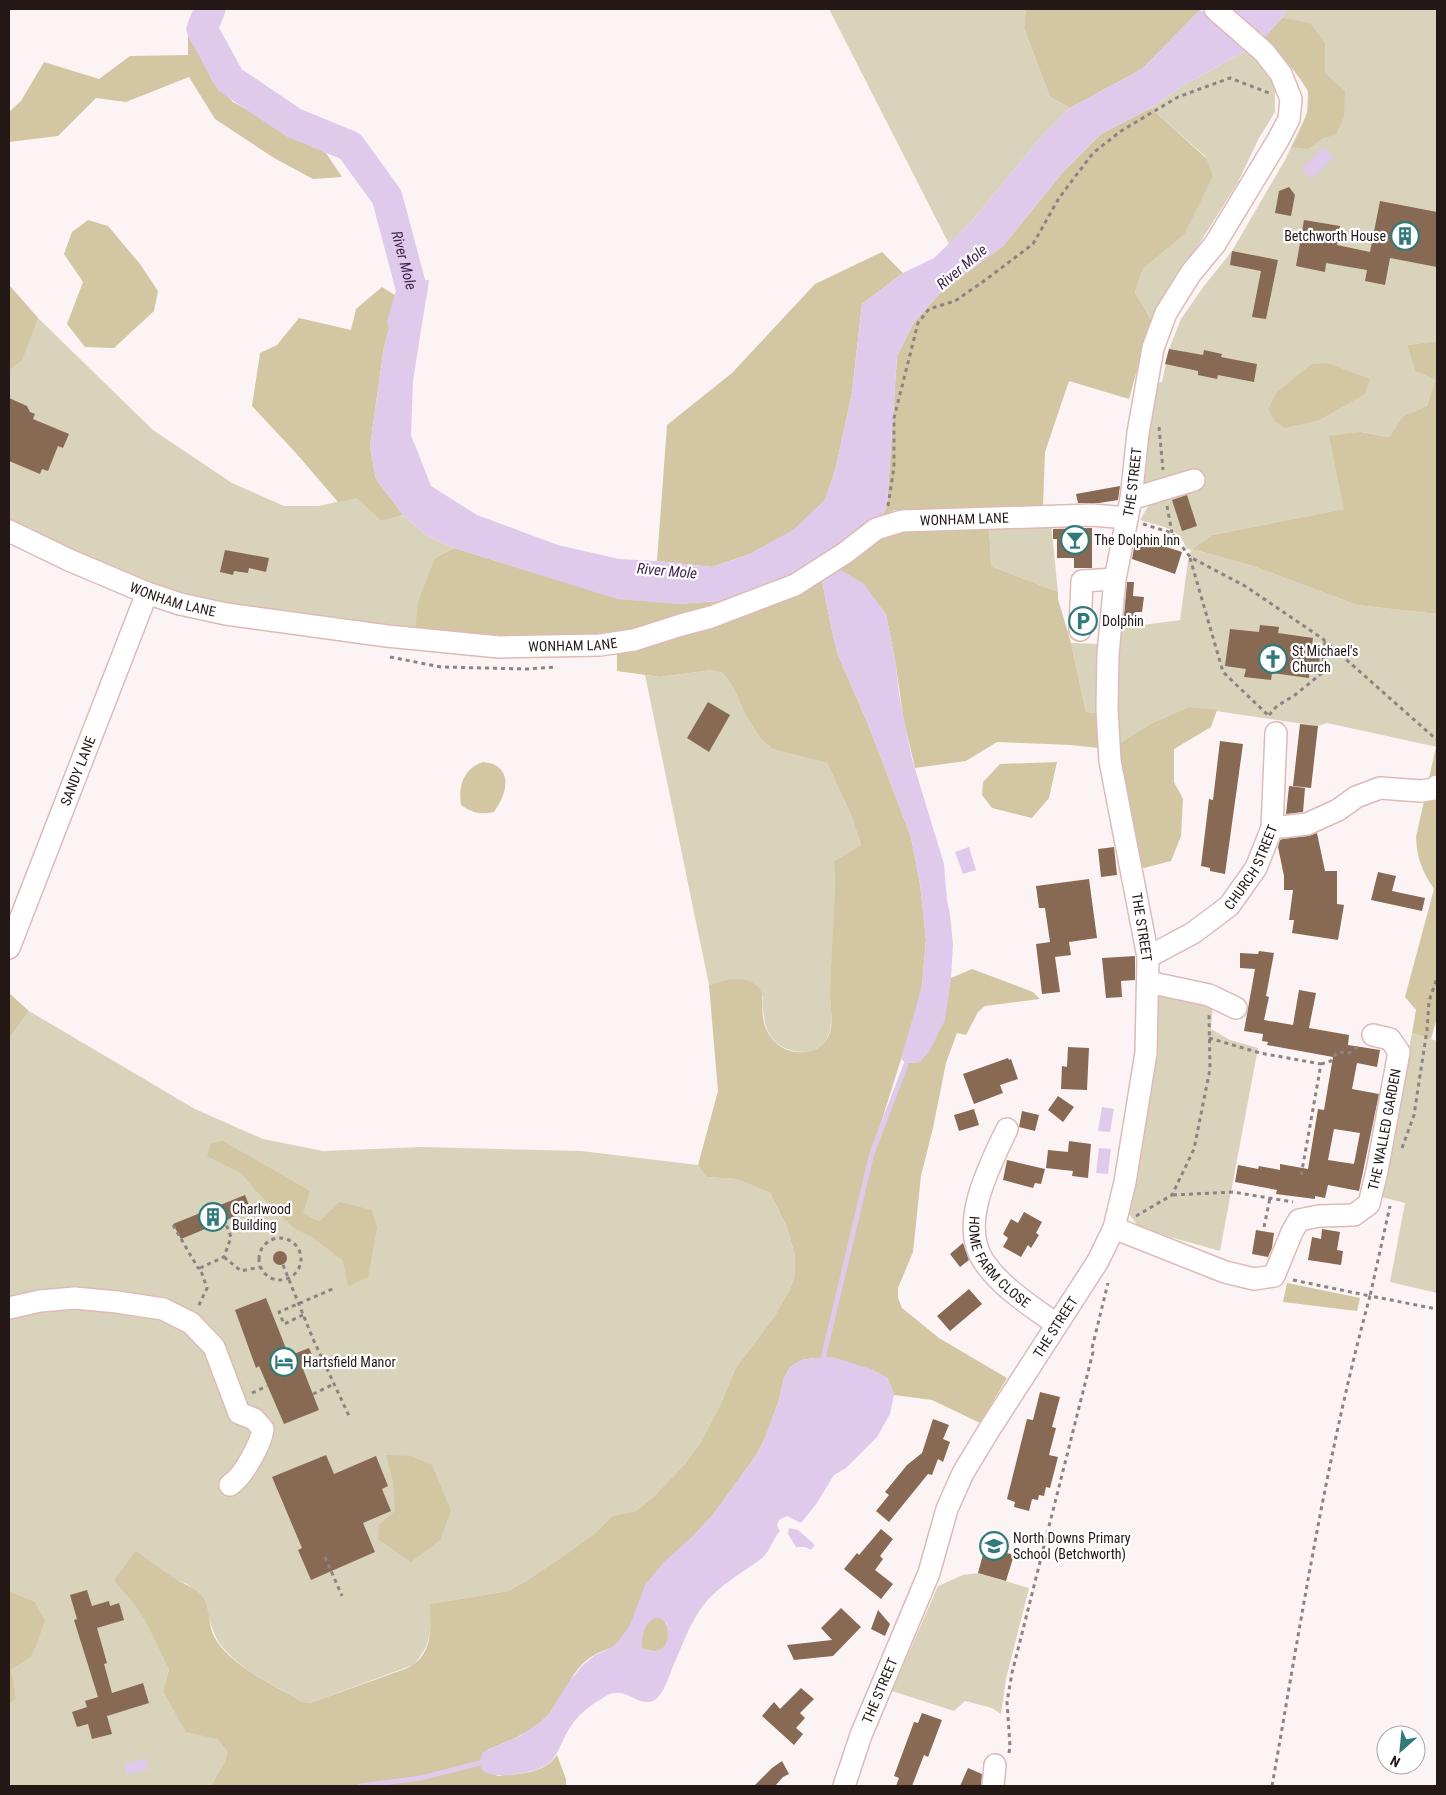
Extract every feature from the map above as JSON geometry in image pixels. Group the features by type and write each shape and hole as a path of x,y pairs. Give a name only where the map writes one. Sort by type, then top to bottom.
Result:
{"street":[{"name":"THE STREET","path":"844,1786 861,1735 929,1573 947,1509 963,1473 988,1430 1098,1261 1114,1228 1125,1182 1146,1053 1148,957 1110,761 1107,709 1108,654 1115,579 1129,509 1138,433 1153,348 1166,313 1191,273 1215,244 1289,119 1290,101 1281,74 1264,52 1215,9"},
{"path":"1129,509 1164,488 1194,480"},
{"name":"WONHAM LANE","path":"9,531 68,560 147,593 180,604 226,614 387,636 499,647 600,645 634,640 682,624 711,618 795,585 845,554 876,529 902,521 1092,515 1129,509"},
{"path":"1080,630 1082,582 1115,579"},
{"name":"SANDY LANE","path":"9,948 147,593"},
{"name":"CHURCH STREET","path":"1148,957 1194,933 1230,906 1256,868 1272,828 1273,724"},
{"path":"1272,828 1308,824 1338,810 1356,797 1380,788 1421,791 1434,789 1437,786"},
{"path":"1148,982 1209,995 1236,1008"},
{"name":"THE WALLED GARDEN","path":"1299,1220 1319,1216 1354,1215 1369,1204 1399,1052 1390,1038 1373,1035"},
{"name":"HOME FARM CLOSE","path":"1007,1129 985,1176 975,1210 976,1242 984,1261 1004,1284 1056,1324"},
{"path":"1114,1228 1225,1272 1254,1279 1274,1276 1292,1232 1299,1220"},
{"path":"9,1308 40,1301 75,1298 163,1309 191,1323 214,1348 239,1413 254,1419 263,1429 262,1438 237,1481 230,1486"},
{"path":"993,1786 1002,1763"}],"path":[{"path":"888,509 894,467 894,418 918,323 929,309 956,301 1033,244 1059,198 1093,153 1120,131 1178,97 1230,78 1290,101"},
{"path":"1159,424 1164,488 1172,533"},
{"path":"1129,509 1172,533 1190,557 1223,672 1273,724"},
{"path":"1190,557 1244,586 1325,642 1437,740"},
{"path":"1273,724 1277,706 1295,695 1322,673 1325,642"},
{"path":"1172,1195 1194,1149 1210,1069 1209,995"},
{"path":"1209,1038 1260,1052 1321,1064 1331,1061 1338,1052 1349,1053 1373,1035"},
{"path":"1301,1176 1321,1064"},
{"path":"1114,1228 1172,1195 1233,1192 1293,1202 1292,1212 1299,1220"},
{"path":"1264,1227 1270,1198"},
{"path":"200,1268 224,1257 231,1237 226,1224"},
{"path":"173,1225 198,1268 200,1268 207,1288"},
{"path":"285,1238 299,1249 300,1267 296,1273 288,1278 282,1280 270,1278 260,1267 258,1258 260,1250 271,1240 285,1238"},
{"path":"224,1257 241,1271 260,1267"},
{"path":"283,1265 350,1418"},
{"path":"1002,1763 1010,1746 1007,1702 1012,1673 1093,1352 1092,1348 1110,1276"},
{"path":"304,1315 284,1324 279,1312 335,1288"},
{"path":"1272,1786 1320,1515 1359,1336 1370,1296 1437,1309"},
{"path":"313,1394 334,1384"},
{"path":"325,1558 342,1596"}],"shaded area":[{"path":"829,9 1026,9 1024,28 1050,97 1070,108 1042,136 971,222 949,244"},
{"path":"1026,9 1200,10 1142,69 1070,108 1050,97 1024,28"},
{"path":"1286,9 1437,9 1437,341 1407,345 1415,371 1435,380 1427,406 1403,416 1389,437 1361,432 1344,509 1212,535 1192,549 1253,566 1357,605 1437,614 1437,747 1327,723 1318,726 1189,707 1152,723 1118,744 1116,684 1120,628 1180,620 1191,550 1186,548 1183,541 1174,531 1140,520 1149,505 1159,497 1144,481 1147,429 1154,383 1162,382 1169,349 1181,319 1232,251 1285,160 1307,113 1308,91 1291,66 1264,38 1282,18"},
{"path":"1282,18 1310,23 1325,43 1325,73 1345,91 1344,117 1336,135 1323,138 1308,149 1292,147 1307,114 1308,92 1296,72 1264,38"},
{"path":"188,26 194,27 198,50 213,82 233,102 326,153 342,177 313,179 274,158 215,119 189,77 126,102 96,98 58,136 9,142 9,112 21,101 44,62 99,79 130,56 188,55"},
{"path":"1249,49 1275,86 1275,112 1259,138 1237,184 1151,320 1135,292 1143,269 1184,235 1206,157 1151,108 1181,87"},
{"path":"1151,108 1206,158 1213,176 1184,235 1143,269 1135,292 1151,320 1129,399 1069,381 1045,452 1043,505 997,510 894,510 881,519 887,505 897,356 914,322 942,291 1003,246 1063,172 1101,134"},
{"path":"88,220 108,226 140,264 158,291 154,311 114,348 85,347 67,324 83,282 64,254 72,232"},
{"path":"882,252 903,273 862,304 852,393 835,471 825,500 794,530 750,554 712,567 657,561 667,425 732,373 815,284"},
{"path":"9,285 38,318 153,430 232,483 284,506 319,506 357,497 381,521 403,515 426,535 454,548 435,558 415,632 188,601 9,522"},
{"path":"9,285 38,318 22,360 9,370"},
{"path":"382,287 398,297 384,347 370,446 376,479 403,515 381,521 357,498 338,502 252,406 260,353 277,345 299,318 351,330 356,309"},
{"path":"1437,341 1437,614 1357,605 1253,566 1192,549 1212,535 1344,509 1329,436 1361,432 1389,437 1403,416 1427,406 1435,380 1415,371 1407,345"},
{"path":"1327,363 1370,379 1365,394 1319,420 1285,428 1275,422 1268,409 1277,392 1312,364"},
{"path":"989,523 1051,523 1058,592 991,566"},
{"path":"989,523 991,566 1058,592 1058,599 1071,643 1086,712 1098,713 1099,748 997,742 966,761 915,768 903,716 886,614 834,566 894,529"},
{"path":"454,548 522,569 677,604 733,600 619,638 543,641 415,632 418,602 435,558"},
{"path":"821,576 838,655 868,724 911,837 920,884 926,940 922,986 915,1015 875,1142 906,1063 920,1062 948,994 951,978 972,969 1033,992 1040,999 985,1006 978,1012 966,1035 957,1033 946,1063 921,1176 913,1252 898,1288 898,1298 902,1308 939,1338 1007,1378 980,1423 932,1400 894,1395 887,1377 814,1358 802,1360 790,1367 784,1378 779,1400 766,1436 757,1454 713,1515 695,1534 661,1618 666,1624 668,1631 668,1641 665,1647 654,1651 621,1646 596,1654 588,1659 575,1673 555,1706 543,1720 520,1735 487,1750 497,1776 530,1772 545,1766 557,1755 566,1779 566,1786 211,1786 225,1761 227,1751 217,1739 186,1732 163,1691 169,1670 145,1621 114,1580 136,1551 169,1575 200,1594 206,1603 213,1634 229,1655 252,1673 301,1701 310,1703 405,1669 414,1664 425,1650 430,1633 430,1604 508,1591 565,1555 595,1533 612,1516 636,1511 652,1498 685,1464 702,1440 722,1401 735,1369 774,1317 790,1289 795,1275 795,1255 786,1225 770,1193 737,1179 706,1177 698,1165 718,1091 709,985 739,979 756,985 762,996 763,1017 766,1029 771,1037 785,1049 805,1052 818,1048 823,1044 831,1028 830,994 834,911 834,861 861,845 851,815 827,763 772,749 760,738 746,716 733,687 723,673 712,670 660,677 617,671 617,652"},
{"path":"1071,643 1101,644 1098,713 1086,712"},
{"path":"712,670 723,673 733,687 746,716 760,738 772,749 827,763 851,815 861,845 834,861 834,910 830,991 831,1025 824,1043 811,1051 794,1051 779,1045 770,1035 766,1025 763,997 736,979 709,985 645,675 660,677"},
{"path":"1189,707 1217,710 1211,727 1174,749 1174,782 1183,799 1181,836 1171,861 1144,868 1138,864 1118,744 1152,723"},
{"path":"1436,747 1437,1018 1431,1039 1412,1033 1416,1010 1405,997 1434,889 1421,864 1416,837"},
{"path":"483,762 494,764 501,769 504,775 505,788 494,812 477,813 461,805 460,798 462,785 467,773"},
{"path":"1057,762 1049,798 1032,818 992,808 982,795 983,782 1000,764"},
{"path":"1156,988 1213,1002 1211,1029 1230,1040 1258,1048 1220,1251 1170,1237 1137,1225 1127,1211"},
{"path":"9,993 29,1011 9,1039"},
{"path":"29,1011 195,1109 263,1139 323,1151 422,1147 581,1151 698,1165 706,1177 737,1179 770,1193 786,1225 795,1255 795,1275 790,1289 774,1317 735,1369 722,1401 702,1440 685,1464 652,1498 636,1511 612,1516 595,1533 565,1555 508,1591 431,1604 427,1644 413,1665 310,1703 301,1701 260,1678 232,1657 218,1641 206,1608 197,1593 188,1585 176,1580 134,1604 145,1621 169,1670 163,1691 217,1739 227,1751 225,1761 211,1786 9,1786 9,1704 16,1697 11,1670 30,1658 34,1601 9,1591 9,1039"},
{"path":"1412,1033 1437,1041 1437,1293 1390,1282 1405,1203 1381,1197"},
{"path":"223,1141 310,1191 303,1213 319,1222 339,1202 372,1210 377,1228 368,1277 348,1286 343,1261 315,1239 294,1228 257,1192 241,1173 207,1156 211,1143"},
{"path":"1287,1283 1360,1298 1357,1311 1283,1302"},
{"path":"386,1455 411,1456 432,1465 451,1511 440,1540 411,1562 378,1539 379,1525 395,1511 393,1481"},
{"path":"978,1573 1029,1588 1006,1679 1001,1714 992,1708 965,1701 954,1711 892,1691 938,1586 963,1575"},
{"path":"9,1591 34,1601 45,1620 30,1658 11,1670 16,1698 9,1704"}],"water":[{"path":"1233,9 1286,9 1282,18 1264,38"},
{"path":"1200,10 1229,29 1249,49 1181,87 1151,108 1101,134 1063,172 1003,246 942,291 914,322 897,356 887,505 881,519 817,564 733,600 677,604 617,599 454,548 426,535 403,515 376,479 370,446 384,347 398,297 394,283 429,280 413,381 411,435 431,486 477,515 558,545 619,559 712,567 750,554 793,530 825,500 835,471 852,393 862,304 903,273 934,258 971,222 1042,136 1070,108 1142,69"},
{"path":"1323,147 1334,157 1312,179 1301,169"},
{"path":"834,566 864,584 886,614 912,759 944,864 953,945 951,978 945,1020 929,1052 920,1062 906,1063 901,1059 922,986 926,940 920,884 911,837 868,724 838,655 821,576"},
{"path":"969,847 976,870 963,874 955,852"},
{"path":"1102,1107 1114,1109 1110,1132 1098,1131"},
{"path":"1099,1148 1111,1149 1108,1174 1096,1173"},
{"path":"832,1357 871,1369 887,1377 894,1395 890,1414 877,1437 846,1468 834,1475 817,1503 801,1523 787,1516 779,1520 777,1525 780,1531 764,1556 736,1576 706,1602 692,1623 665,1686 657,1698 646,1702 622,1693 608,1695 589,1707 573,1723 556,1755 545,1766 536,1770 508,1775 485,1772 481,1768 480,1761 483,1752 520,1736 540,1722 549,1714 568,1683 582,1666 595,1655 617,1643 630,1625 645,1585 664,1562 713,1515 757,1454 766,1436 779,1400 784,1378 790,1367 802,1360","holes":["661,1618 667,1624 667,1641 660,1650 645,1650 642,1648 642,1644 646,1627 651,1620"]},
{"path":"789,1528 798,1530 815,1545 811,1550 805,1547 796,1547 788,1534"},
{"path":"146,1758 149,1769 127,1775 124,1764"}],"building":[{"path":"1289,187 1295,195 1291,216 1275,213 1279,191"},
{"name":"Betchworth House","path":"1380,201 1437,212 1437,267 1390,258 1385,285 1365,281 1367,270 1326,263 1325,272 1296,266 1304,220 1340,226 1337,245 1370,252"},
{"path":"1232,251 1278,260 1266,319 1252,317 1261,271 1230,265"},
{"path":"1169,349 1203,355 1204,350 1222,354 1221,357 1257,364 1254,382 1218,375 1217,379 1198,375 1198,371 1165,364"},
{"path":"9,398 27,406 30,412 35,414 33,419 69,434 63,448 58,446 48,471 42,469 40,474 9,461"},
{"path":"1120,486 1118,500 1099,503 1078,503 1076,494"},
{"path":"1187,495 1197,526 1182,531 1172,500"},
{"path":"1092,528 1092,568 1074,568 1074,558 1057,558 1057,539 1053,539 1053,529"},
{"path":"1136,537 1182,552 1175,574 1132,559"},
{"path":"225,550 269,558 266,572 249,568 248,573 234,571 233,575 220,572"},
{"path":"1127,582 1134,582 1133,596 1144,597 1142,612 1135,612 1134,616 1124,616"},
{"name":"St Michael's Church","path":"1260,625 1279,627 1278,633 1313,638 1311,651 1321,652 1318,668 1310,667 1309,678 1272,673 1271,680 1244,677 1246,669 1225,666 1230,629 1259,632"},
{"path":"708,702 730,715 709,752 687,738"},
{"path":"1300,724 1318,726 1311,788 1293,786"},
{"path":"1220,741 1243,744 1225,874 1210,871 1210,868 1201,866 1209,799 1213,800"},
{"path":"1289,786 1305,788 1303,812 1286,814"},
{"path":"1317,833 1325,871 1337,871 1337,904 1344,905 1338,940 1292,933 1294,920 1289,920 1293,890 1284,890 1284,876 1278,847 1280,840"},
{"path":"1114,847 1117,875 1101,877 1098,849"},
{"path":"1378,872 1396,876 1392,891 1425,898 1422,911 1371,900"},
{"path":"1089,879 1097,938 1069,942 1071,955 1055,957 1060,992 1042,994 1036,944 1050,942 1045,908 1039,908 1036,886"},
{"path":"1259,951 1274,953 1266,996 1269,997 1264,1020 1293,1025 1299,990 1316,993 1309,1028 1349,1035 1348,1045 1380,1050 1377,1067 1357,1063 1352,1089 1379,1094 1359,1191 1328,1185 1325,1198 1315,1196 1315,1199 1276,1194 1277,1190 1235,1182 1238,1165 1258,1169 1259,1166 1280,1170 1280,1164 1308,1169 1318,1109 1324,1110 1333,1057 1267,1045 1268,1042 1262,1041 1263,1034 1244,1031 1255,969 1240,968 1240,953 1258,954","holes":["1334,1129 1360,1133 1354,1164 1328,1160"]},
{"path":"1135,956 1135,980 1121,981 1122,997 1106,998 1102,958"},
{"path":"1068,1047 1089,1048 1087,1090 1061,1089 1062,1066 1067,1067"},
{"path":"1008,1058 1009,1060 1011,1059 1018,1079 1000,1085 1003,1093 974,1104 963,1074"},
{"path":"1058,1096 1074,1107 1063,1122 1048,1110"},
{"path":"974,1109 979,1125 959,1131 954,1115"},
{"path":"1022,1111 1039,1115 1035,1131 1019,1127"},
{"path":"1069,1141 1091,1144 1088,1178 1072,1176 1073,1171 1046,1168 1048,1150 1068,1152"},
{"path":"1007,1160 1045,1169 1041,1184 1035,1183 1033,1188 1003,1180"},
{"name":"Charlwood Building","path":"245,1195 251,1210 181,1239 173,1224"},
{"path":"1024,1212 1042,1222 1036,1233 1039,1235 1031,1248 1028,1245 1021,1257 1003,1247 1008,1238 1003,1234 1011,1219 1018,1223"},
{"path":"1322,1229 1340,1232 1337,1250 1343,1251 1341,1265 1308,1260 1312,1237 1321,1239"},
{"path":"1256,1230 1274,1233 1272,1248 1268,1257 1252,1254"},
{"path":"963,1243 969,1260 960,1267 950,1254"},
{"path":"277,1251 283,1251 287,1258 283,1265 277,1265 273,1261 273,1255"},
{"path":"969,1289 982,1304 950,1331 937,1316"},
{"name":"Hartsfield Manor","path":"266,1298 289,1356 309,1348 316,1364 303,1369 319,1410 284,1424 259,1366 256,1368 235,1310"},
{"path":"1040,1392 1060,1397 1052,1427 1056,1428 1049,1455 1058,1457 1050,1488 1046,1487 1044,1496 1039,1495 1038,1500 1032,1499 1029,1511 1014,1507 1015,1502 1007,1499 1027,1419 1033,1420"},
{"path":"933,1419 949,1425 943,1439 950,1442 943,1462 938,1459 932,1475 928,1474 889,1522 876,1511 889,1495 885,1492 907,1465 922,1453"},
{"path":"326,1455 334,1474 376,1456 388,1486 382,1489 391,1511 363,1523 375,1552 311,1580 298,1550 302,1548 272,1477"},
{"path":"881,1529 893,1539 880,1556 883,1559 875,1570 893,1584 881,1599 844,1569 857,1553 859,1555"},
{"path":"985,1547 1014,1555 1006,1581 978,1573"},
{"path":"87,1590 92,1606 109,1601 110,1606 119,1603 124,1620 97,1628 107,1663 104,1664 112,1693 143,1683 149,1703 107,1716 112,1734 92,1739 88,1724 77,1727 72,1712 87,1707 85,1701 98,1697 74,1620 77,1619 70,1595"},
{"path":"841,1608 861,1627 833,1656 794,1660 787,1645 832,1640 821,1628"},
{"path":"878,1610 890,1624 885,1636 871,1629"},
{"path":"801,1688 814,1699 800,1713 805,1718 796,1728 803,1734 794,1745 762,1716 774,1702 780,1709"},
{"path":"922,1713 942,1720 928,1757 924,1755 912,1786 896,1786 899,1778 894,1776 914,1722 918,1723"},
{"path":"782,1761 789,1774 783,1777 775,1786 754,1786 772,1768"},
{"path":"968,1768 982,1774 981,1786 960,1786"}],"waterway":[{"name":"River Mole","path":"210,9 202,29 230,80 294,123 350,146 387,197 412,291 403,322"},
{"path":"822,1363 872,1153 909,1057"},
{"path":"360,1786 421,1778 484,1762"}],"place":[{"name":"Betchworth House","path":"1405,236"},
{"name":"The Dolphin Inn","path":"1075,540"},
{"name":"Dolphin","path":"1083,621"},
{"name":"St Michael's Church","path":"1273,659"},
{"name":"Charlwood Building","path":"213,1217"},
{"name":"Hartsfield Manor","path":"284,1362"},
{"name":"North Downs Primary School (Betchworth)","path":"994,1546"}]}
